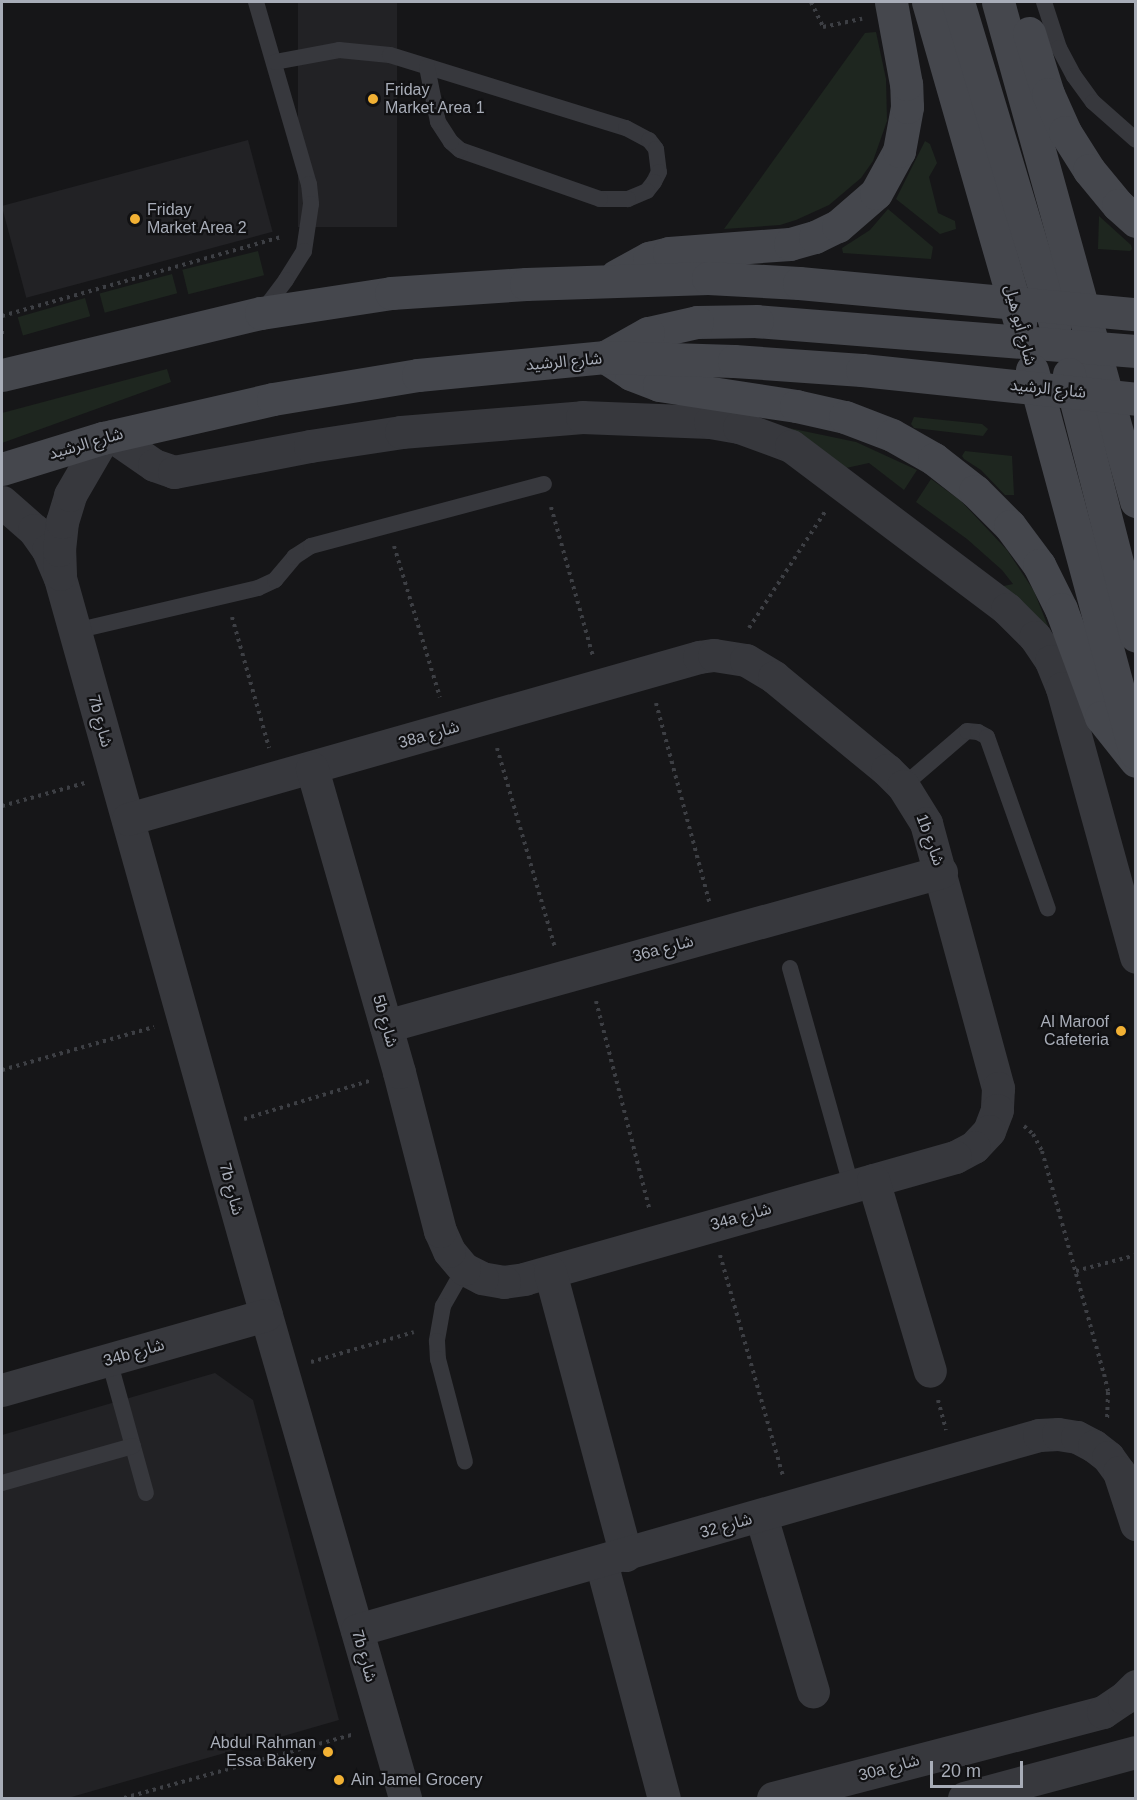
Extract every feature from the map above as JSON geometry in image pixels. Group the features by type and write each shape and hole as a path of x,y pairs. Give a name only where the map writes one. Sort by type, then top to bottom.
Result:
{"main road":[{"name":"شارع أبو هيل","path":"928,2 1015,302 1136,753"},
{"path":"958,2 1060,344 1105,396 1136,636"},
{"path":"998,2 1084,309 1105,396 1136,501"},
{"path":"1020,2 1048,94 1065,132 1089,171 1136,221"},
{"path":"607,281 649,258 669,253 790,244 831,230 859,210 876,193 889,172 905,130 906,84 893,7"},
{"path":"6,370 261,312 391,293 607,281 708,279 787,282 1136,314"},
{"path":"1136,351 757,321 697,322 648,333 605,357 631,374 659,385 796,406 845,417 892,435 934,459 975,491 1010,526 1039,565 1062,609 1101,717 1118,742 1136,761"},
{"name":"شارع الرشيد","path":"2,469 108,437 273,399 418,375 605,357 734,361 862,370 1105,396"}],"street":[{"path":"108,437 154,465 174,472 310,446 401,432 582,417 710,422 739,427 791,446 1007,609 1035,637 1051,661 1062,688 1136,957"},
{"name":"7b شارع","path":"60,578 59,550 62,522 70,495 108,437"},
{"name":"7b شارع","path":"2,502 34,530 48,550 60,578 266,1316 405,1798"},
{"name":"38a شارع","path":"128,819 278,779 699,657 730,657"},
{"name":"1b شارع","path":"730,657 746,660 774,677 887,770 903,786 926,824 941,872 998,1088 997,1110"},
{"name":"5b شارع","path":"312,768 399,1072 440,1231 448,1251 464,1269"},
{"name":"36a شارع","path":"386,1026 941,872"},
{"name":"34a شارع","path":"464,1269 482,1278 504,1282 550,1272 955,1157 974,1147 989,1131 997,1110"},
{"path":"862,1183 930,1371"},
{"path":"550,1272 614,1558 664,1798"},
{"name":"34b شارع","path":"2,1390 266,1316"},
{"name":"شارع 32","path":"357,1630 793,1508 1039,1435 1058,1434 1077,1437 1094,1446"},
{"path":"1094,1446 1108,1457 1119,1472 1136,1524"},
{"path":"761,1516 813,1691"},
{"name":"30a شارع","path":"773,1798 1103,1712 1124,1698 1136,1686"},
{"path":"964,1798 1136,1752"}],"lane":[{"path":"256,2 309,184 311,204 309,230 304,251 286,280 261,312"},
{"path":"1044,2 1059,48 1074,76 1093,102 1136,140"},
{"path":"275,62 339,50 390,55 639,134 649,140 656,149 659,172 647,191 628,199 600,199 460,150 451,142 438,122 427,67"},
{"path":"75,632 267,585 294,557 311,546 544,484"},
{"path":"903,786 968,731 978,732 987,737 1048,909"},
{"path":"790,968 862,1183"},
{"path":"464,1269 443,1306 438,1325 438,1359 465,1462"},
{"path":"109,1360 146,1493"},
{"path":"2,1483 133,1446"}],"path":[{"path":"811,2 823,27 893,7"},
{"path":"2,316 309,230"},
{"path":"2,331 2,336"},
{"path":"544,484 602,685"},
{"path":"730,657 843,485"},
{"path":"387,526 450,729"},
{"path":"226,596 278,779"},
{"path":"648,672 717,934"},
{"path":"489,718 575,973 657,1241"},
{"path":"2,806 115,774"},
{"path":"2,1070 184,1019"},
{"path":"214,1128 399,1072"},
{"path":"997,1110 1019,1121 1033,1134 1042,1151 1108,1392 1108,1410 1104,1428 1094,1446"},
{"path":"711,1226 793,1508"},
{"path":"1076,1271 1136,1255"},
{"path":"282,1371 438,1325"},
{"path":"930,1371 954,1460"},
{"path":"124,1798 384,1725"}],"shaded area":[{"name":"Friday Market Area 1","path":"298,2 397,2 397,227 298,227"},
{"path":"876,32 886,79 887,121 873,161 861,178 829,205 796,220 780,225 724,229 865,33"},
{"name":"Friday Market Area 2","path":"248,140 273,232 26,298 2,206"},
{"path":"925,141 930,144 937,163 929,177 938,213 955,221 956,229 940,234 896,199"},
{"path":"888,209 933,247 931,259 843,253 842,248 870,230"},
{"path":"1099,216 1131,245 1130,251 1098,249"},
{"path":"258,251 264,275 188,294 182,270"},
{"path":"172,274 177,293 105,313 100,293"},
{"path":"85,298 90,316 23,336 18,317"},
{"path":"167,369 171,382 2,443 2,413"},
{"path":"914,417 982,424 988,429 983,436 914,428 911,424"},
{"path":"789,428 856,442 917,470 904,490 869,463 846,468"},
{"path":"965,451 1012,456 1014,495 1005,495 981,470 964,459 962,456"},
{"path":"931,479 961,501 1007,550 1034,591 1051,634 999,587 1013,584 1002,570 967,539 916,502"},
{"path":"215,1373 253,1400 339,1720 68,1798 2,1798 2,1435"}],"place":[{"name":"Friday Market Area 1","path":"373,99"},
{"name":"Friday Market Area 2","path":"135,219"},
{"name":"Al Maroof Cafeteria","path":"1121,1031"},
{"name":"Abdul Rahman Essa Bakery","path":"328,1752"},
{"name":"Ain Jamel Grocery","path":"339,1780"}]}
